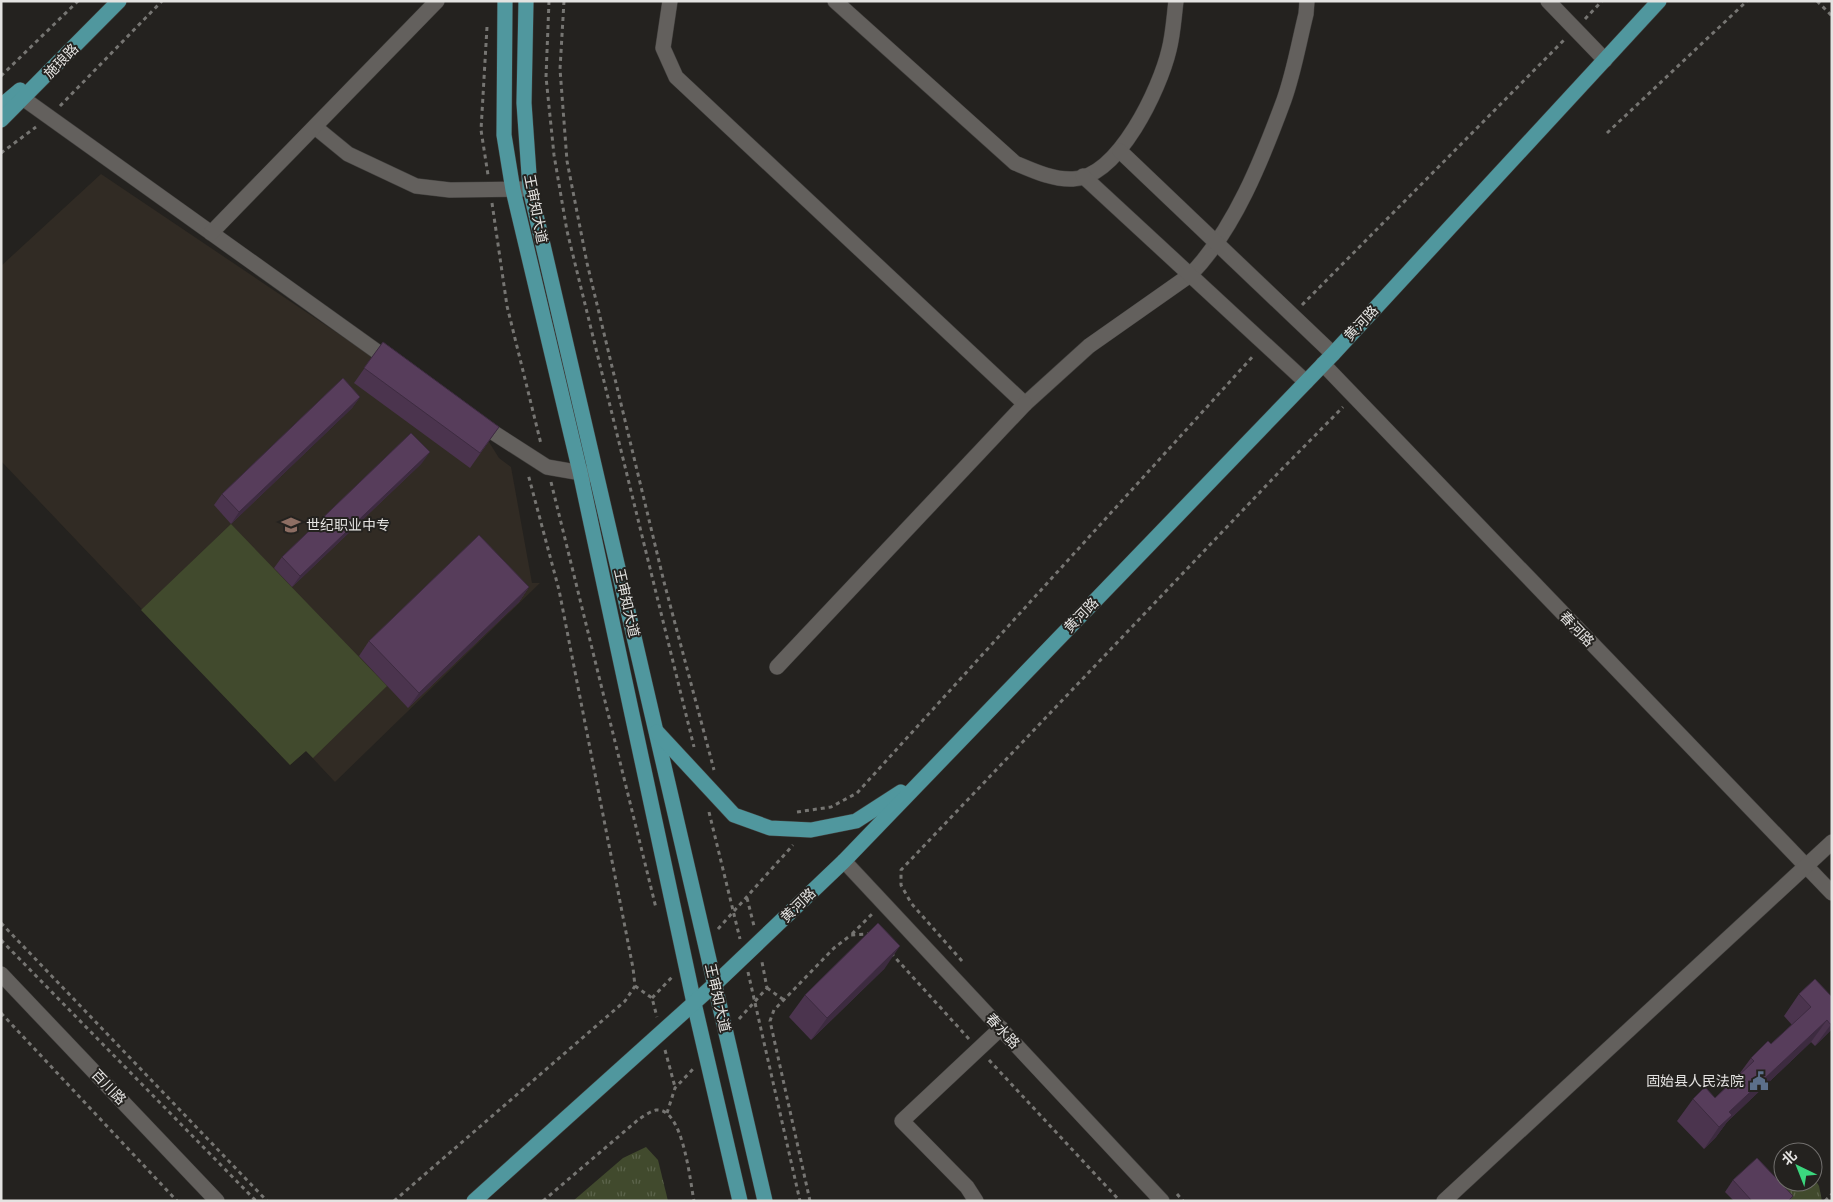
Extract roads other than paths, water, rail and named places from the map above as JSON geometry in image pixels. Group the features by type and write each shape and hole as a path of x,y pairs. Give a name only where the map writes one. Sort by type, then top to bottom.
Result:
{"main road":[{"name":"施琅路","path":"1,106 46,68 110,1"},
{"name":"施琅路","path":"1,120 24,99 119,1"},
{"path":"505,1 504,135 513,190 580,472 694,1003 740,1201"},
{"name":"王审知大道","path":"526,1 524,103 530,189 765,1201"},
{"name":"黄河路","path":"474,1201 715,984 844,861 1328,359 1659,1"},
{"path":"656,730 734,816 770,828 811,830 856,821 923,778"}],"street":[{"path":"211,234 437,1"},
{"path":"670,1 663,48 676,77 1025,404"},
{"path":"835,1 1015,162 1043,175 1074,179 1101,167 1120,151 1134,132 1169,51 1176,1"},
{"path":"777,668 1025,404 1089,346 1190,274 1204,261 1216,243 1255,169 1284,98 1306,14 1307,1"},
{"path":"1548,1 1605,60"},
{"path":"24,99 405,371"},
{"path":"315,127 348,154 416,186 450,190 530,189"},
{"name":"春河路","path":"1120,151 1292,315 1328,359 1354,396 1832,893"},
{"path":"1083,176 1306,382"},
{"path":"462,411 547,467 597,475"},
{"path":"1444,1201 1832,842"},
{"name":"春水路","path":"844,861 1162,1201"},
{"name":"百川路","path":"1,974 217,1201"},
{"path":"976,1201 967,1187 902,1121 1001,1028"}],"place":[{"name":"世纪职业中专","path":"291,525"},
{"name":"固始县人民法院","path":"1759,1081"}]}
